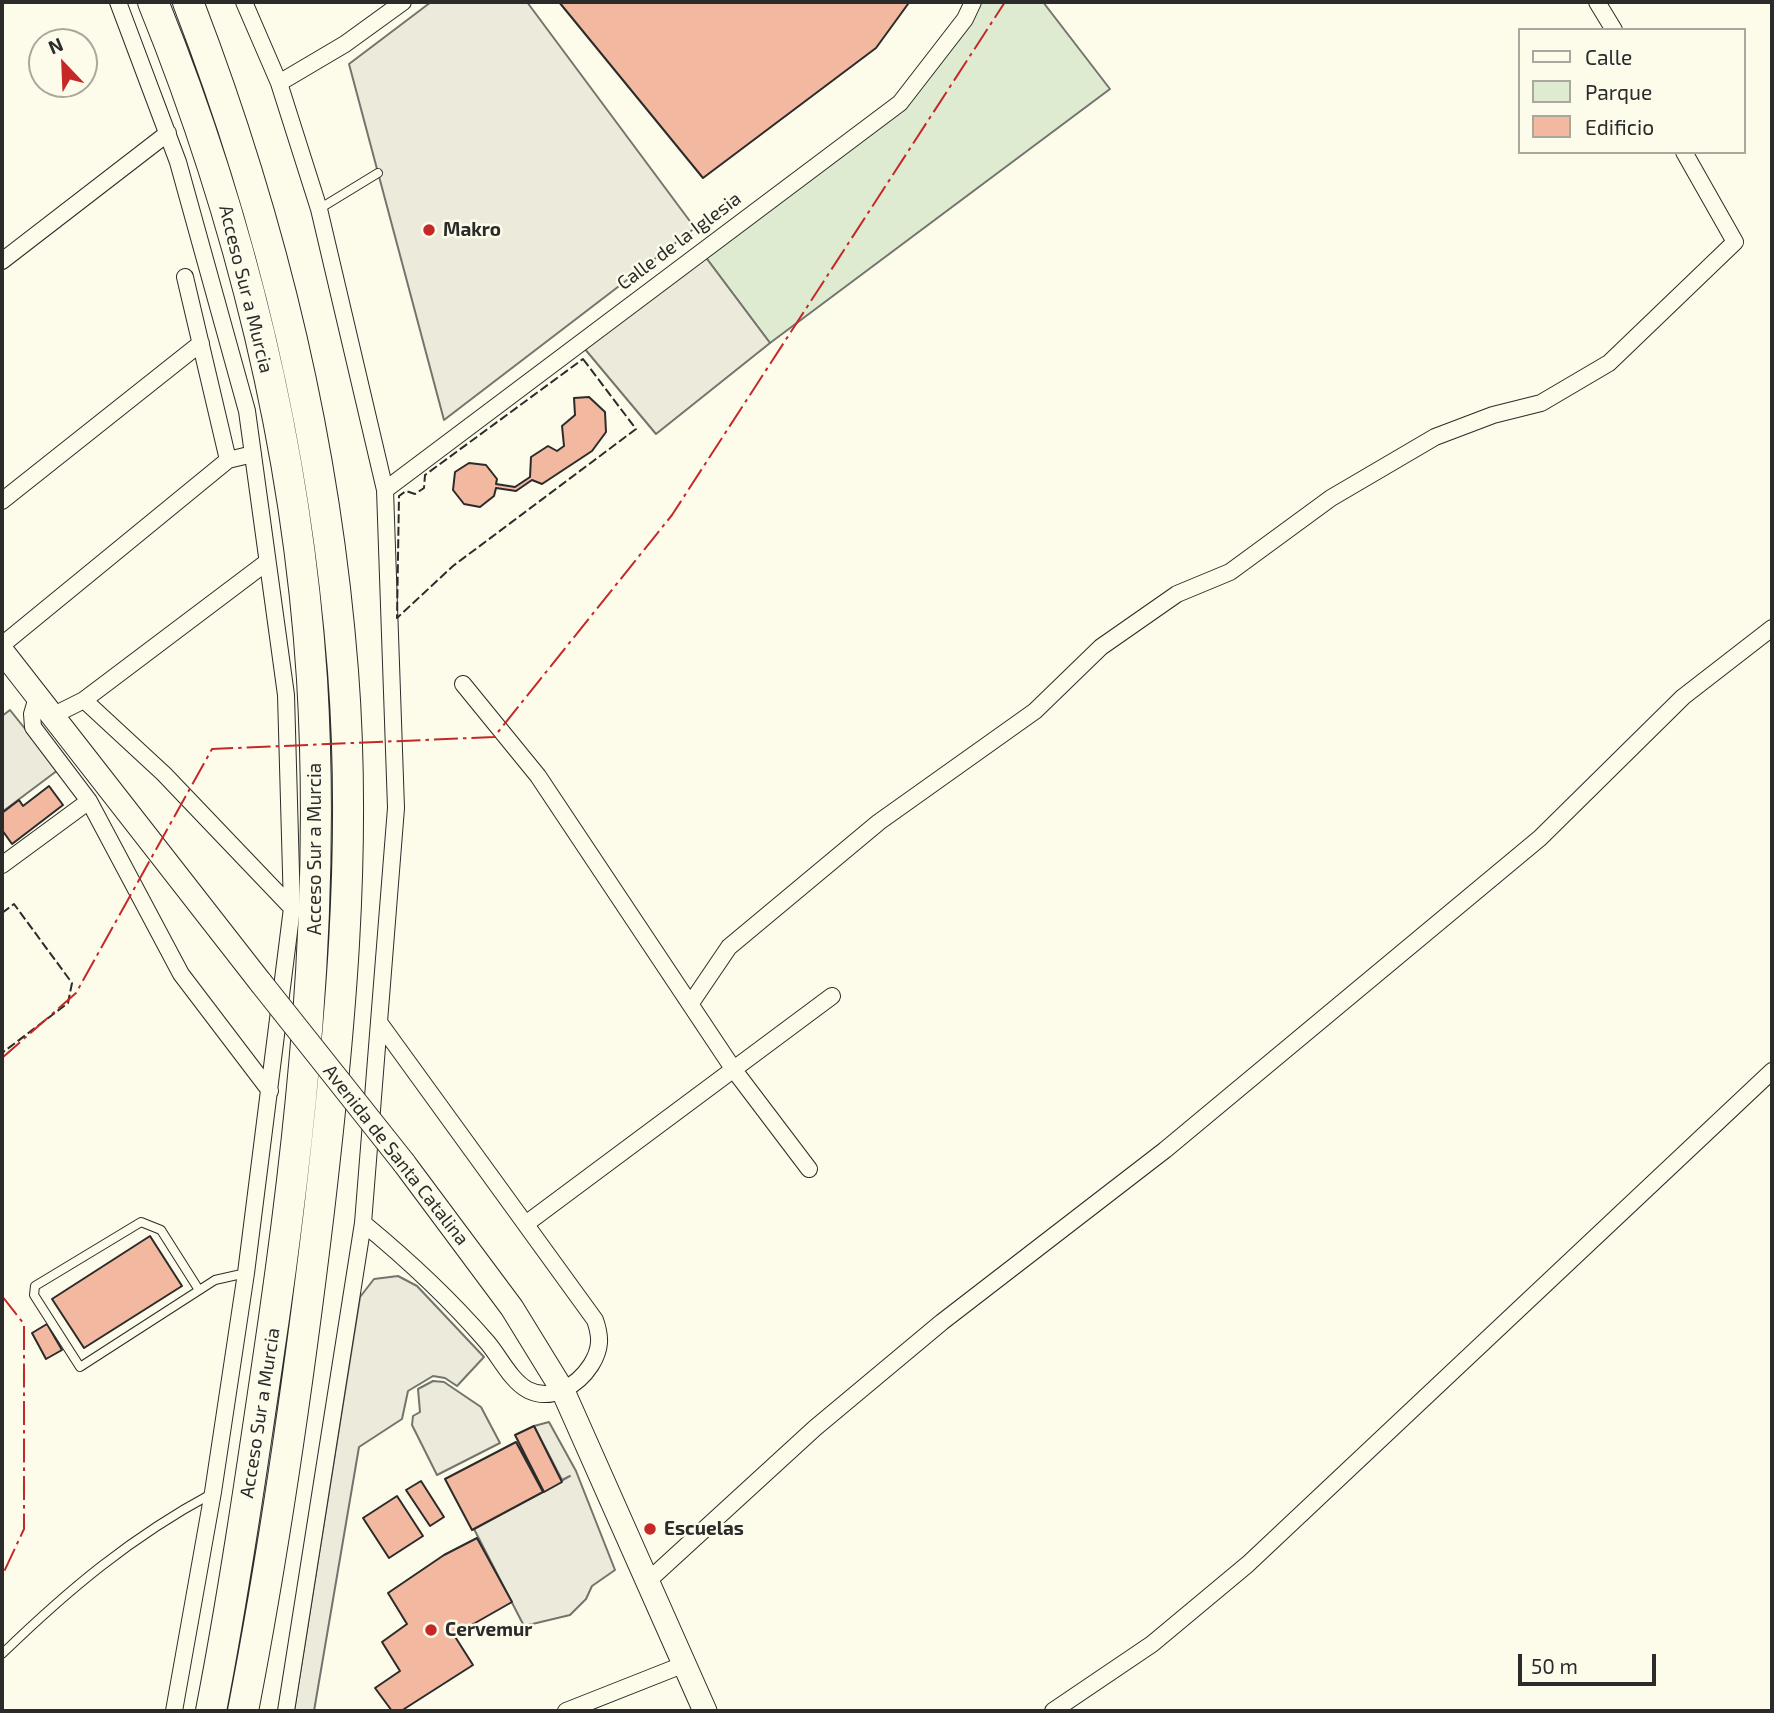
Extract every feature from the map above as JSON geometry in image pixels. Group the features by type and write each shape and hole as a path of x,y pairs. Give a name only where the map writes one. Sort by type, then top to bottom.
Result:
{"highway":[{"name":"Acceso Sur a Murcia","path":"153,2 220,187 264,355 296,527 311,662 315,737 315,933 301,1110 261,1409 211,1711"},
{"name":"Acceso Sur a Murcia","path":"188,2 231,118 262,215 307,403 328,525 347,735 345,934 331,1111 307,1313 243,1711"}],"main road":[{"name":"Avenida de Santa Catalina","path":"2,648 37,697 404,1163 512,1307 563,1391 705,1711"}],"street":[{"path":"118,2 168,133 237,370 253,454 286,695 292,908 246,1273 213,1492 174,1711"},
{"path":"244,2 279,83 319,209 385,490 396,808 381,1025 363,1223 286,1711"},
{"path":"279,83 345,44 403,2"},
{"name":"Calle de la Iglesia","path":"385,490 443,443 900,103 965,19 973,2"},
{"path":"1598,2 1613,28"},
{"path":"2,261 168,133"},
{"path":"691,1003 729,947 879,822 1035,711 1101,647 1177,594 1230,572 1331,498 1435,437 1493,415 1541,403 1609,363 1735,242 1685,154"},
{"path":"185,277 228,460"},
{"path":"2,501 201,344"},
{"path":"209,377 237,370"},
{"path":"2,648 228,460 253,454"},
{"path":"52,716 84,700 267,562"},
{"path":"649,1580 847,1401 942,1322 1165,1150 1540,838 1683,697 1772,628"},
{"path":"463,684 538,776 734,1070 809,1169"},
{"path":"37,697 32,714 33,727 89,801 181,974 270,1091"},
{"path":"84,700 164,774 292,908"},
{"path":"2,865 89,801"},
{"path":"527,1223 832,996"},
{"path":"363,1223 419,1269 487,1342 518,1383 530,1391 543,1394 563,1391 584,1376 596,1357 601,1336 581,1297 381,1025"},
{"path":"1053,1711 1152,1644 1248,1564 1772,1071"},
{"path":"566,1711 685,1664"}],"lane":[{"path":"319,209 378,173"},
{"path":"199,1290 161,1230 141,1222 34,1286 34,1295 80,1367 215,1280 246,1273"},
{"path":"2,1654 72,1587 130,1542 213,1492"}],"green space":[{"path":"973,2 1043,2 1110,89 770,343 701,251 900,103"}],"shaded area":[{"path":"431,2 527,2 695,228 444,420 349,64"},
{"path":"701,251 770,343 656,434 579,342"},
{"path":"10,710 58,770 2,812 2,716"},
{"path":"398,1276 417,1286 484,1357 457,1386 445,1378 433,1376 408,1391 402,1419 359,1447 314,1711 294,1711 360,1297 374,1279"},
{"path":"433,1381 444,1382 481,1407 500,1443 437,1475 412,1425 413,1416 420,1412 418,1389"},
{"path":"549,1422 576,1471 615,1570 592,1586 586,1599 570,1615 524,1626 474,1529 570,1476 562,1480 534,1426"}],"building":[{"path":"559,2 908,4 876,48 703,178"},
{"path":"589,397 605,412 606,432 592,451 542,484 532,480 516,491 496,488 494,496 480,507 464,504 453,490 455,472 469,463 486,465 497,479 496,484 515,487 530,477 531,457 548,446 557,451 564,446 562,426 575,415 574,398"},
{"path":"49,786 63,805 12,844 2,830 2,813 19,800 23,806"},
{"path":"150,1236 182,1286 84,1348 52,1299"},
{"path":"47,1324 62,1350 46,1359 32,1333"},
{"path":"534,1426 562,1482 544,1492 515,1435"},
{"path":"516,1442 543,1492 472,1530 445,1479"},
{"path":"421,1481 444,1517 430,1526 406,1490"},
{"path":"397,1496 423,1536 389,1558 363,1518"},
{"name":"Cervemur","path":"477,1538 512,1602 454,1635 473,1665 401,1711 392,1711 375,1688 400,1671 382,1642 407,1624 388,1593 444,1555"}],"fence":[{"path":"583,359 636,429 453,566 397,618 399,496 406,491 415,494 424,488 425,475 583,359"},
{"path":"2,913 14,904 72,983 68,1003 2,1053"}],"power":[{"path":"2,1058 76,993 212,749 494,737 672,515 1005,2"},
{"path":"2,1296 24,1324 24,1529 2,1576"}],"place":[{"name":"Makro","path":"429,230"},
{"name":"Escuelas","path":"650,1529"},
{"name":"Cervemur","path":"431,1630"}]}
